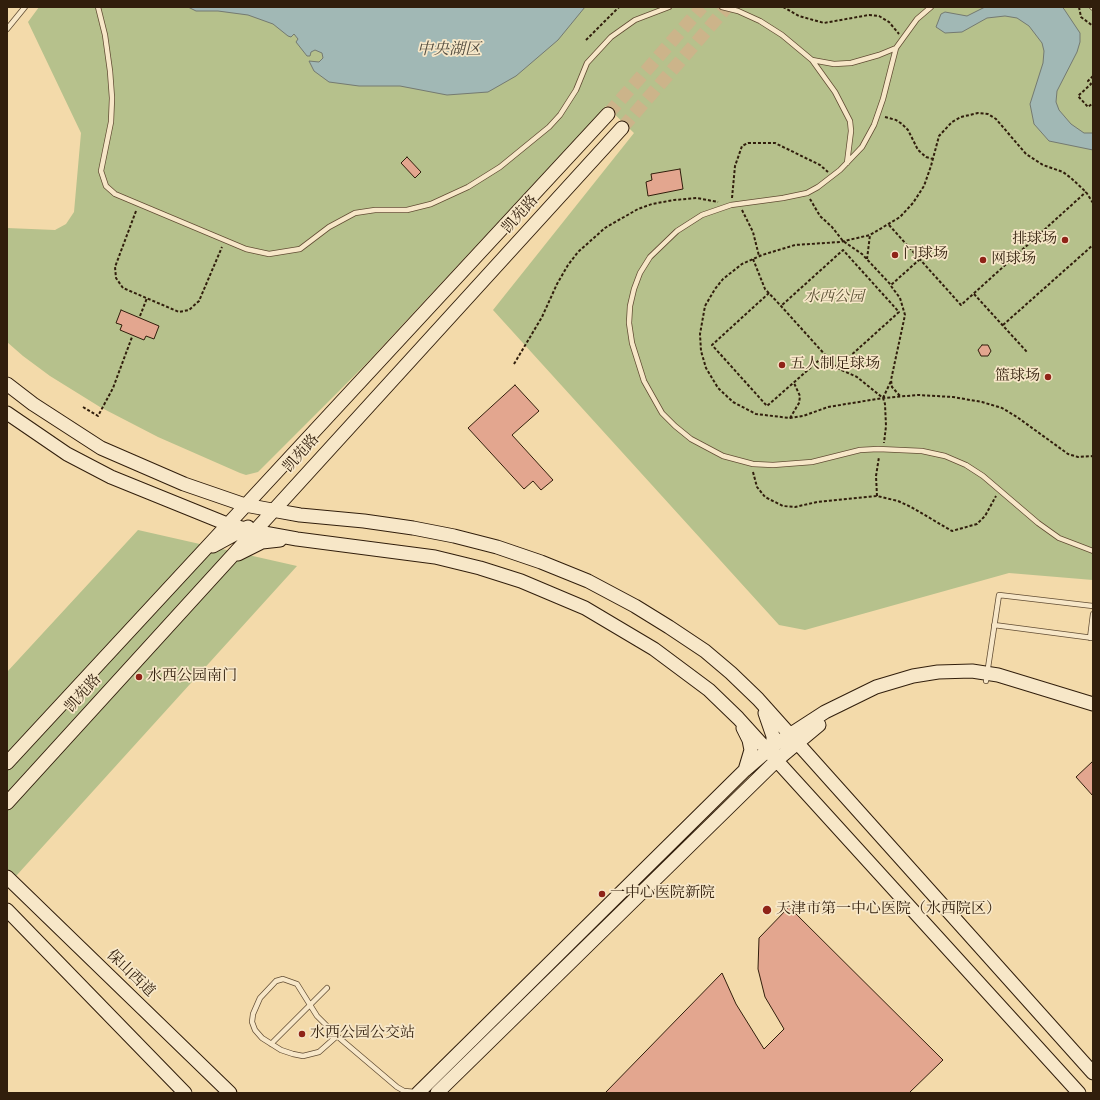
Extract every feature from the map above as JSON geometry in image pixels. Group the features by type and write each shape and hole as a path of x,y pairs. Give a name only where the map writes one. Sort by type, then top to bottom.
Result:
{"main road":[{"name":"凯苑路","path":"7,763 608,114"},
{"name":"凯苑路","path":"7,803 224,564 253,527 272,510 622,128"},
{"path":"7,384 39,408 101,448 184,484 245,505 300,516 371,522 454,536 541,562 588,581 635,606 669,627 705,651 758,699 1093,1073"},
{"path":"7,413 67,454 111,478 227,524 253,527 298,539 435,557 521,581 585,608 654,649 709,690 773,752 1079,1093"},
{"path":"199,556 223,540 274,518 300,516"},
{"path":"224,564 242,551 262,542 298,539"},
{"path":"429,1091 745,770 793,739 841,703 891,682 938,672 972,671 1028,691 1093,711"},
{"path":"986,677 1093,704"},
{"path":"429,1091 758,778 773,752 770,723 758,699"},
{"path":"738,718 749,740 751,750 745,770"},
{"name":"保山西道","path":"7,878 230,1093"},
{"path":"7,910 185,1093"}],"lane":[{"path":"7,29 25,7"},
{"path":"98,7 105,35 112,98 111,122 101,171 106,186 115,194 224,240 254,251 269,254 300,249 341,219 355,213 375,210 408,210 431,204 458,192 500,167 549,127 560,115 576,90 586,62 601,47 622,28 651,13 669,7"},
{"path":"722,7 760,21 782,35 812,60 835,92 850,121 851,131 846,163"},
{"path":"931,7 917,19 896,48 877,117 862,147 833,176 807,193 715,209 690,222 663,243 650,257 640,273 634,289 629,323 636,361 644,381 662,413 691,439 706,448 737,460 753,464 793,465 812,462 860,450 882,449 922,451 945,456 966,465 1000,490 1038,523 1060,538 1093,551"},
{"path":"812,60 834,64 851,63 896,48"},
{"path":"986,677 999,595 1093,606"},
{"path":"994,625 1092,638 1093,614"},
{"path":"337,1036 327,1046 310,1055 293,1054 271,1044 262,1038 255,1030 252,1022 255,1007 271,986 283,979 297,984 302,989 317,1016 337,1036 397,1087 404,1091 429,1091"},
{"path":"271,1044 327,988"}],"path":[{"path":"586,40 619,7"},
{"path":"783,7 799,16 824,23 869,15 879,16 889,22 903,39"},
{"path":"1079,7 1081,17 1093,26"},
{"path":"1093,76 1088,81 1091,84 1078,96 1088,107 1093,102"},
{"path":"1093,204 1086,192 1078,183 1063,172 1043,165 1026,154 1003,126 988,114 974,114 952,122 939,136 924,186 907,211 889,225 870,235 843,241 795,245 759,256 742,264 723,279 705,306 700,325 701,351 706,368 715,383 733,402 756,414 790,418 803,416 828,407 882,398 900,396 937,396 982,402 1002,408 1018,417 1068,454 1078,457 1093,456"},
{"path":"877,117 887,117 902,124 908,130 918,150 926,157 933,159"},
{"path":"514,364 542,318 557,284 568,265 578,252 605,228 638,209 674,200 697,198 731,205 735,166 742,146 748,143 775,143 820,165 833,176"},
{"path":"889,225 961,305 1086,192"},
{"path":"807,193 820,216 832,227 843,241 867,259 891,285 900,298 905,315 904,323 891,380 882,398"},
{"path":"139,204 118,258 115,273 116,278 123,288 179,312 195,307 205,289 224,240"},
{"path":"739,204 753,232 759,256"},
{"path":"867,259 870,235"},
{"path":"1003,326 1093,245"},
{"path":"781,306 843,250 899,312 837,368"},
{"path":"753,259 769,293 837,368 857,377 882,398 885,404 886,426 885,438 876,476 877,496"},
{"path":"891,285 920,259"},
{"path":"769,293 712,345 767,406 825,355"},
{"path":"974,294 1027,352"},
{"path":"140,316 147,298"},
{"path":"83,407 98,416 113,388 132,338"},
{"path":"891,380 892,387 900,396"},
{"path":"790,418 799,403 800,396 794,383"},
{"path":"753,464 753,476 757,487 765,497 783,506 795,507 817,502 877,496 898,501 911,507 952,531 977,524 985,516 1000,490"}],"green space":[{"name":"水西公园","path":"39,7 1093,7 1093,580 1009,573 805,630 779,625 493,310 634,133 606,106 365,365 258,472 246,475 240,473 158,437 100,407 50,376 7,342 7,228 55,230 66,224 74,212 81,133 28,22"},
{"path":"138,530 297,566 7,886 7,672"}],"water":[{"name":"中央湖区","path":"188,7 585,7 558,40 516,76 488,92 447,95 400,86 359,86 329,82 314,71 309,61 319,62 323,58 322,53 315,50 311,52 310,56 307,56 296,42 298,39 294,34 291,37 288,36 273,24 248,15 218,11 196,11"},
{"path":"985,7 1062,7 1064,9 1080,33 1080,42 1077,52 1057,91 1056,102 1059,110 1071,124 1084,133 1093,133 1093,150 1049,141 1034,124 1030,104 1043,63 1044,51 1042,43 1029,26 1017,18 1005,16 987,18 962,32 945,33 936,27 941,14 945,12 967,16"}],"building":[{"path":"407,157 421,172 415,178 401,163"},
{"path":"680,169 683,189 648,196 646,182 652,180 651,174"},
{"path":"121,310 159,326 154,339 146,336 144,340 120,330 122,325 116,323"},
{"path":"982,345 988,345 991,351 988,356 981,356 978,350"},
{"path":"515,385 539,411 512,435 553,480 541,490 533,481 524,489 468,428"},
{"path":"1093,761 1093,796 1076,777"},
{"path":"789,907 943,1060 909,1093 605,1093 722,973 736,1004 764,1049 784,1029 765,997 758,969 759,938"}],"tunnel":[{"path":"608,114 702,7"},
{"path":"622,128 727,7"}],"place":[{"name":"排球场","path":"1065,240"},
{"name":"‌门球场‌","path":"895,255"},
{"name":"网球场","path":"983,260"},
{"name":"五人制足球场","path":"782,365"},
{"name":"篮球场","path":"1048,377"},
{"name":"水西公园南门","path":"139,677"},
{"name":"一中心医院新院","path":"602,894"},
{"name":"天津市第一中心医院（水西院区）","path":"767,910"},
{"name":"水西公园公交站","path":"302,1034"}]}
